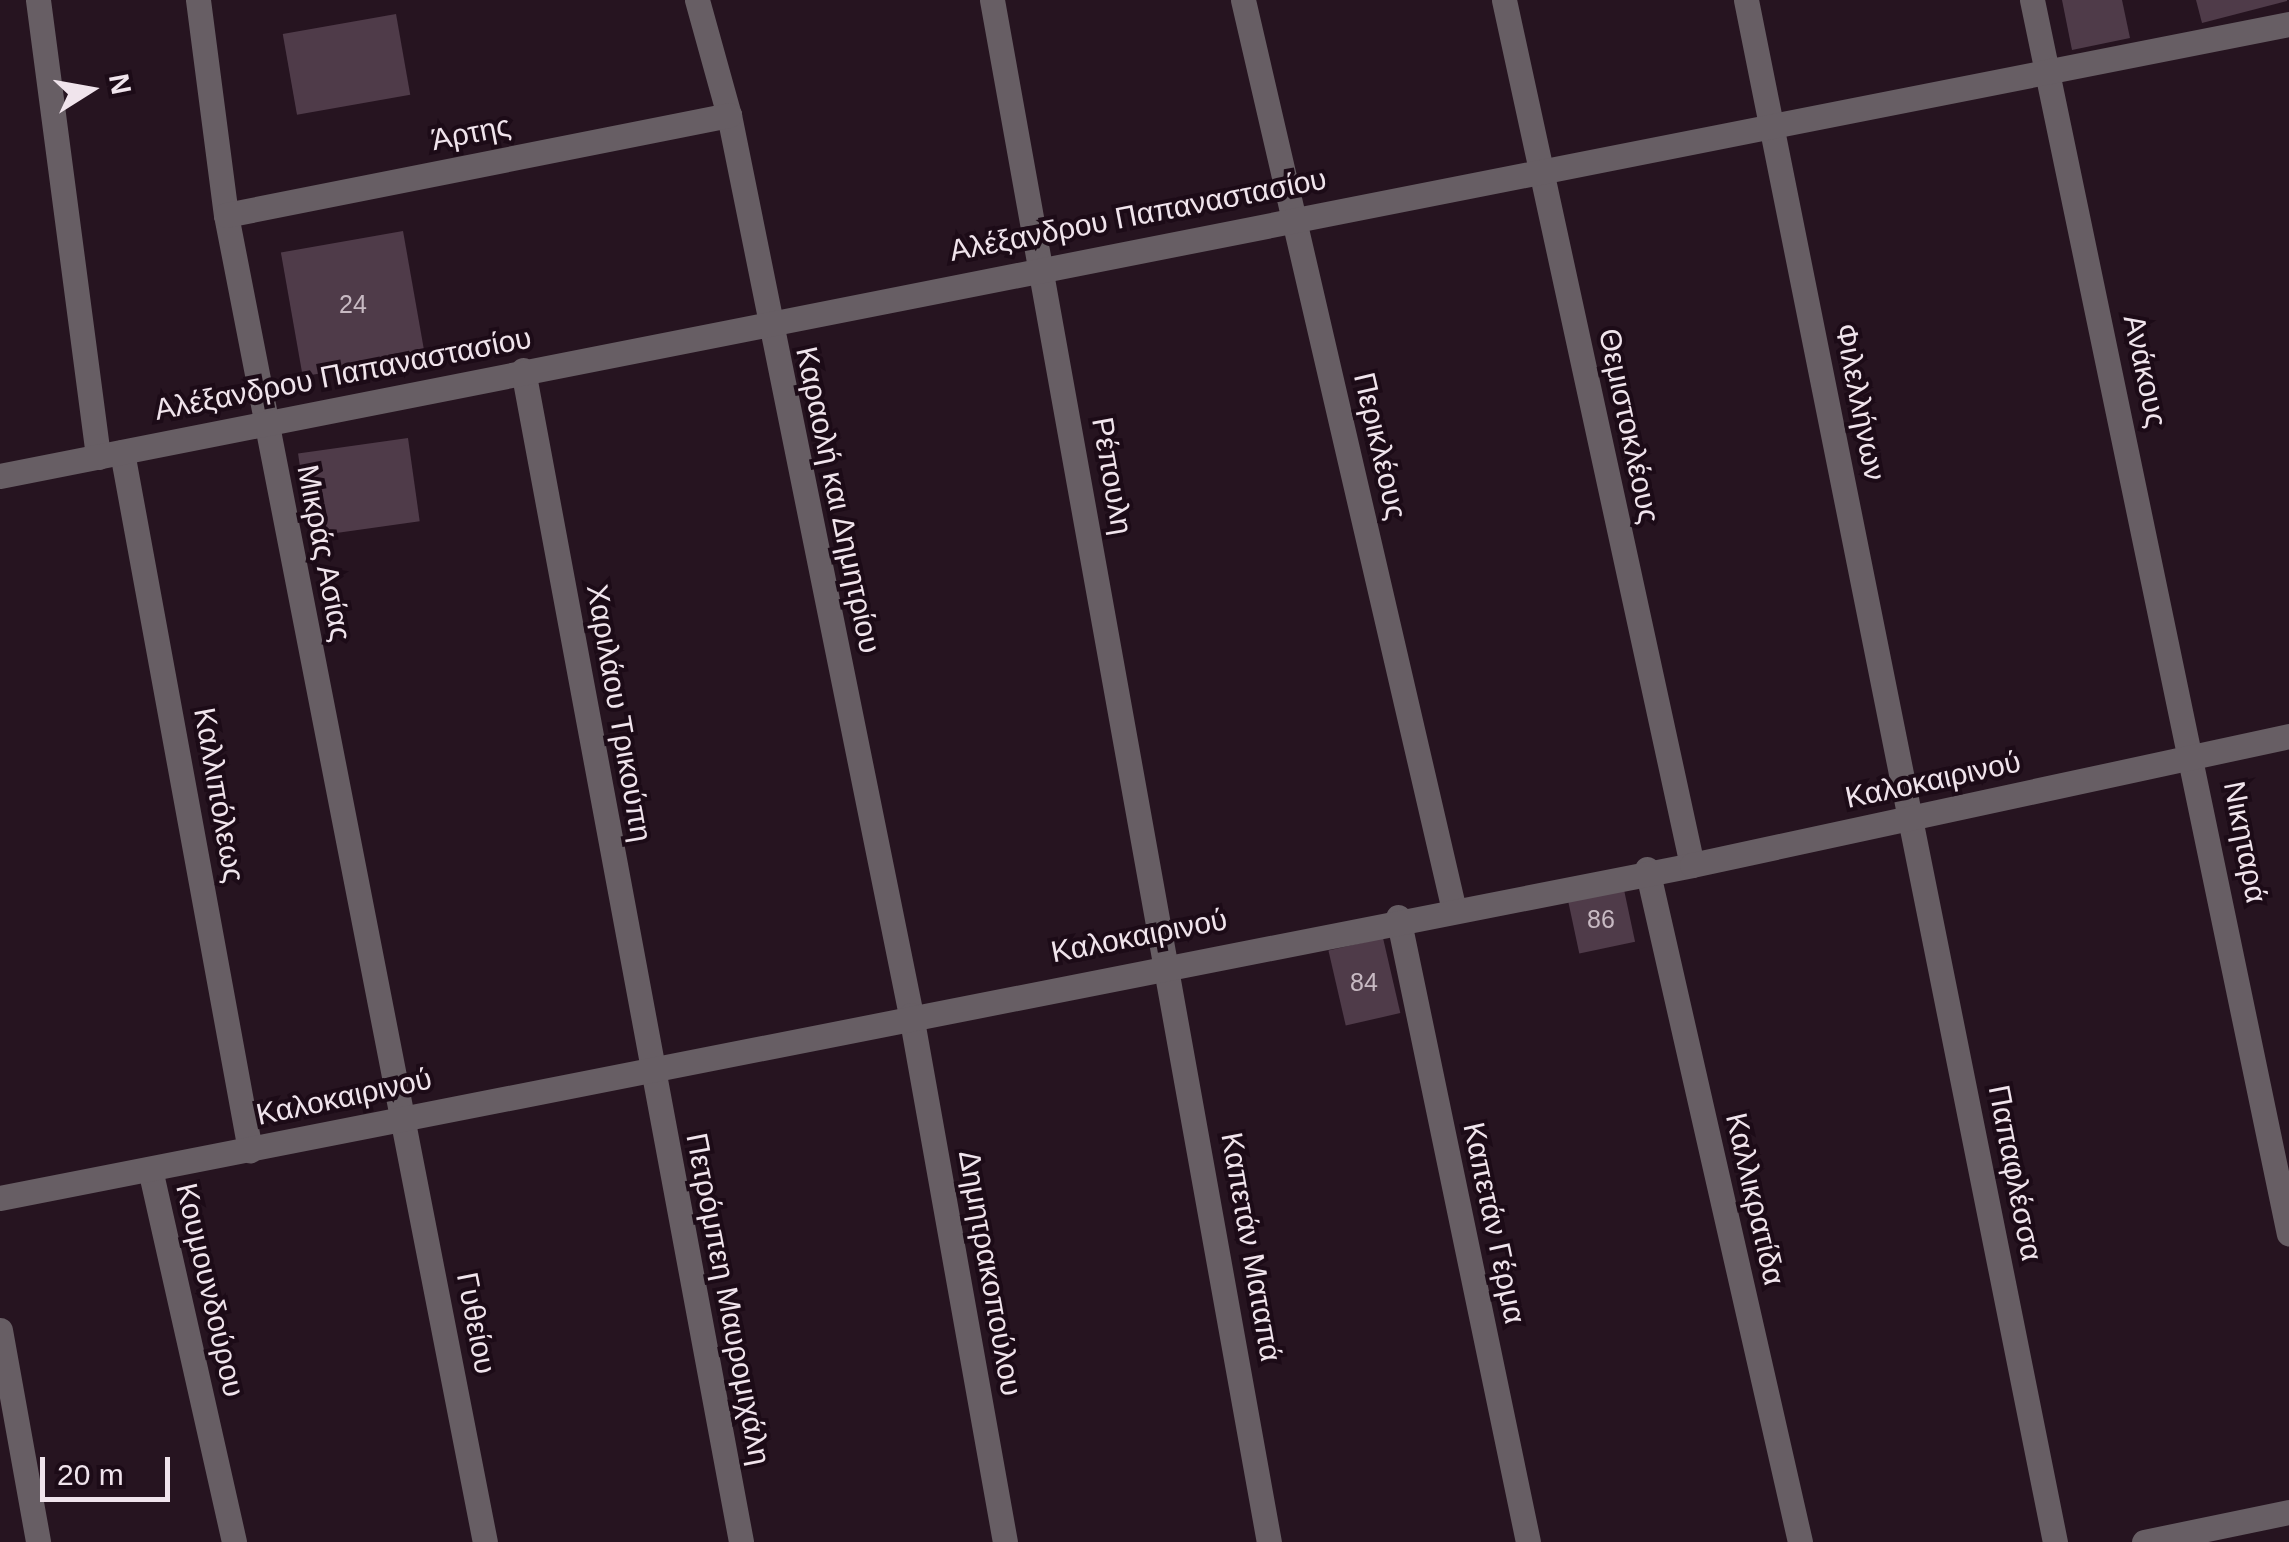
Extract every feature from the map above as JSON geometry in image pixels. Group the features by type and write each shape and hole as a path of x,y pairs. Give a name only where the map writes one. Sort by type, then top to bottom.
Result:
{"street":[{"name":"Καλλιπόλεως","path":"38,0 110,454 250,1150"},
{"name":"Μικράς Ασίας","path":"198,0 226,215 402,1117"},
{"name":"Καραολή και Δημητρίου","path":"697,0 729,115 911,1015"},
{"name":"Ρέπουλη","path":"992,0 1170,963"},
{"name":"Περικλέους","path":"1243,0 1454,906"},
{"name":"Θεμιστοκλέους","path":"1504,0 1692,865"},
{"name":"Φιλελλήνων","path":"1746,0 1910,818"},
{"name":"Ανάκους","path":"2032,0 2196,756"},
{"name":"Αλέξανδρου Παπαναστασίου","path":"0,476 1770,123 2289,24"},
{"name":"Άρτης","path":"226,215 729,115"},
{"name":"Χαριλάου Τρικούπη","path":"523,370 651,1067"},
{"name":"Καλοκαιρινού","path":"0,1198 1454,906 1692,865 2289,736"},
{"name":"Νικηταρά","path":"2196,756 2289,1234"},
{"name":"Παπαφλέσσα","path":"1910,818 2056,1542"},
{"name":"Καλλικρατίδα","path":"1648,870 1800,1542"},
{"name":"Καπετάν Γέρμα","path":"1398,918 1528,1542"},
{"name":"Καπετάν Ματαπά","path":"1170,963 1269,1542"},
{"name":"Δημητρακοπούλου","path":"911,1015 1005,1542"},
{"name":"Πετρόμπεη Μαυρομιχάλη","path":"651,1067 741,1542"},
{"name":"Γυθείου","path":"402,1117 485,1542"},
{"name":"Κουμουνδούρου","path":"150,1169 234,1542"},
{"path":"0,1330 38,1542"},
{"path":"2144,1542 2289,1512"}],"building":[{"path":"2062,0 2122,0 2130,38 2072,50"},
{"path":"2196,0 2287,0 2287,1 2202,23"},
{"path":"396,14 410,95 297,115 283,34"},
{"path":"403,231 425,355 303,377 281,253"},
{"path":"408,438 420,521 310,537 298,453"},
{"path":"1623,885 1635,942 1579,954 1567,897"},
{"path":"1383,938 1400,1013 1346,1026 1328,951"}]}
